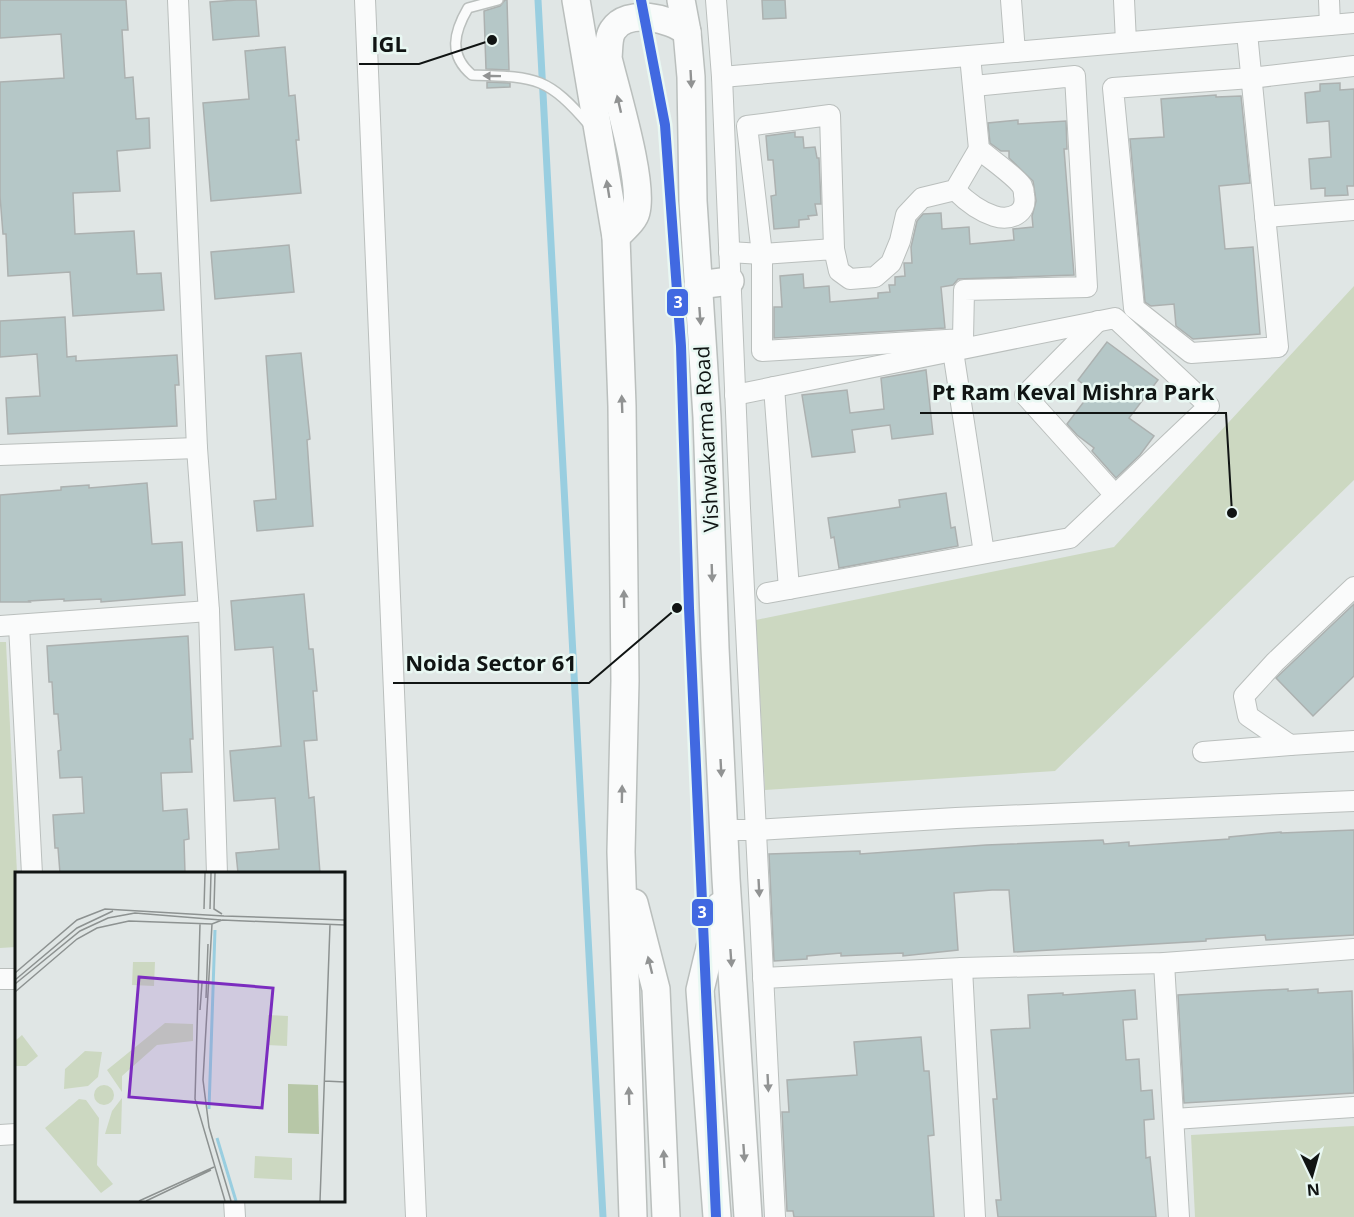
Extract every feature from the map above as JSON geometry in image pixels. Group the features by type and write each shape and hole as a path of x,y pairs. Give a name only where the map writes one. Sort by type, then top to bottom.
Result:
{"main road":[{"path":"576,0 616,237 622,406 625,681 621,852 633,1217"},
{"name":"Vishwakarma Road","path":"681,0 687,32 691,77 693,201 707,417 726,879"},
{"path":"616,237 635,215 638,201 634,168 608,58 612,30 622,20 645,17 678,24 687,32"},
{"path":"699,285 730,281"},
{"path":"621,852 656,989 666,1217"},
{"path":"717,1217 700,990 726,879"},
{"path":"726,879 748,1217"}],"street":[{"path":"178,0 197,448 208,611 217,872"},
{"path":"365,0 416,1217"},
{"path":"716,0 722,77 744,598 775,1217"},
{"path":"1011,0 1015,52"},
{"path":"1124,0 1126,42"},
{"path":"1329,0 1330,25"},
{"path":"722,77 1354,23"},
{"path":"1247,33 1251,78 1278,347 1191,353 1134,308 1113,88 1251,78 1354,66"},
{"path":"970,56 979,149 955,190 922,198 906,215 900,242 891,263 875,277 850,279 838,271 834,249 830,115 747,126 762,254 762,351 963,339 964,290 1087,287 1075,76 974,86"},
{"path":"955,190 974,207 996,217 1019,214 1024,209 1026,202 1023,187 979,149"},
{"path":"1265,217 1354,210"},
{"path":"729,252 762,254 834,249"},
{"path":"735,395 1115,318 1209,406 1070,538 767,593"},
{"path":"1098,321 1025,395 1115,495"},
{"path":"954,351 984,553"},
{"path":"774,387 789,589"},
{"path":"0,455 197,448"},
{"path":"1290,745 1248,716 1244,696 1275,662 1354,586"},
{"path":"32,872 10,625 208,611"},
{"path":"1203,752 1354,741"},
{"path":"724,830 1354,801"},
{"path":"763,978 962,968 1164,963 1354,949"},
{"path":"1164,963 1179,1217"},
{"path":"962,968 975,1217"},
{"path":"1174,1119 1354,1107"},
{"path":"0,1135 15,1134"},
{"path":"234,1202 235,1217"}],"lane":[{"path":"498,0 468,8 457,27 458,60 472,75 512,76 543,83 571,104 600,137"},
{"path":"744,598 767,593"}],"green space":[{"path":"1354,286 1354,480 1055,771 765,790 756,620 1114,547"},
{"path":"0,642 6,642 17,872 15,872 15,947 0,948"},
{"path":"1354,1126 1354,1217 1195,1217 1191,1135"}],"building":[{"path":"0,0 126,0 128,30 122,30 125,78 133,77 136,119 149,118 150,148 117,151 120,191 73,193 75,234 134,231 137,274 161,273 164,310 73,316 70,272 8,276 6,234 3,234 0,196 0,82 64,78 61,34 0,38"},
{"path":"256,0 259,36 213,40 210,2"},
{"path":"507,0 509,70 486,69 484,11 500,6"},
{"path":"762,0 785,0 786,18 763,19"},
{"path":"285,47 289,96 295,95 301,193 211,201 203,103 249,99 245,51"},
{"path":"487,82 510,83 510,87 487,88"},
{"path":"1340,83 1340,90 1354,89 1354,186 1347,186 1348,195 1325,196 1325,188 1311,189 1309,159 1331,157 1329,121 1307,123 1305,93 1320,91 1320,84"},
{"path":"1216,95 1216,97 1241,96 1250,183 1219,186 1225,249 1253,247 1260,334 1193,339 1176,326 1174,304 1151,306 1145,302 1130,139 1164,137 1161,99"},
{"path":"1018,120 1018,124 1066,121 1067,149 1064,149 1074,275 958,279 953,285 941,287 945,328 774,338 774,307 782,307 780,276 803,274 804,288 829,286 830,302 878,298 878,293 890,292 889,285 895,285 895,277 905,276 904,263 912,263 911,247 917,221 923,214 941,213 942,229 969,227 970,244 1014,240 1013,229 1033,227 1032,216 1036,201 1033,181 1009,158 1009,151 1001,151 990,143 988,123"},
{"path":"795,132 795,137 803,137 804,148 815,147 817,158 819,158 821,204 815,204 817,215 799,220 799,227 774,229 771,196 776,195 773,160 768,160 766,136"},
{"path":"289,245 294,292 215,299 211,252"},
{"path":"65,317 67,357 76,356 76,361 177,355 179,385 175,385 177,426 8,434 6,398 40,396 37,354 0,357 0,321"},
{"path":"1107,342 1158,380 1129,418 1154,436 1140,455 1116,478 1092,451 1094,448 1067,424 1092,391 1078,380"},
{"path":"301,353 310,439 307,440 313,526 257,531 254,501 276,499 266,356"},
{"path":"926,370 933,434 892,439 890,425 852,430 855,452 812,457 802,395 847,390 850,413 884,409 881,378"},
{"path":"147,483 152,544 182,542 185,595 101,602 101,599 64,601 64,599 0,602 0,495 61,490 61,487 89,485 89,488"},
{"path":"946,493 951,528 955,527 958,546 839,568 828,518 900,507 899,500"},
{"path":"304,594 309,649 313,649 317,691 313,691 317,740 304,741 309,798 314,797 320,872 238,872 236,853 279,849 275,798 234,801 230,751 281,746 273,647 235,650 231,601"},
{"path":"1354,604 1354,676 1313,716 1276,678"},
{"path":"188,636 193,739 190,739 192,772 161,773 163,811 187,809 189,839 184,840 185,872 60,872 58,848 55,848 53,815 84,813 82,777 60,778 58,751 61,750 58,714 54,714 47,646"},
{"path":"1354,830 1354,935 1266,940 1265,935 1206,939 1206,941 1014,952 1009,890 992,890 954,893 958,950 903,956 903,953 841,956 841,953 807,956 807,959 774,961 769,854 860,851 860,854 1103,840 1104,844 1129,842 1129,846 1229,839 1229,837 1281,832"},
{"path":"1288,989 1288,991 1318,989 1318,993 1352,991 1354,1093 1184,1103 1178,995"},
{"path":"1135,990 1137,1019 1123,1020 1126,1060 1139,1059 1141,1091 1152,1090 1154,1119 1144,1120 1146,1158 1150,1157 1156,1217 998,1217 996,1200 1001,1200 993,1099 997,1099 991,1030 1030,1028 1028,995"},
{"path":"921,1037 924,1071 929,1071 934,1135 928,1136 934,1217 794,1217 793,1211 787,1211 782,1112 789,1112 787,1080 857,1075 854,1042"}],"waterway":[{"path":"538,0 603,1217"}],"transit line":[{"name":"3","path":"641,0 665,125 681,346 689,608 716,1217"}],"place":[{"name":"IGL","path":"492,40"},
{"name":"Pt Ram Keval Mishra Park","path":"1232,513"},
{"name":"Noida Sector 61","path":"677,608"}]}
